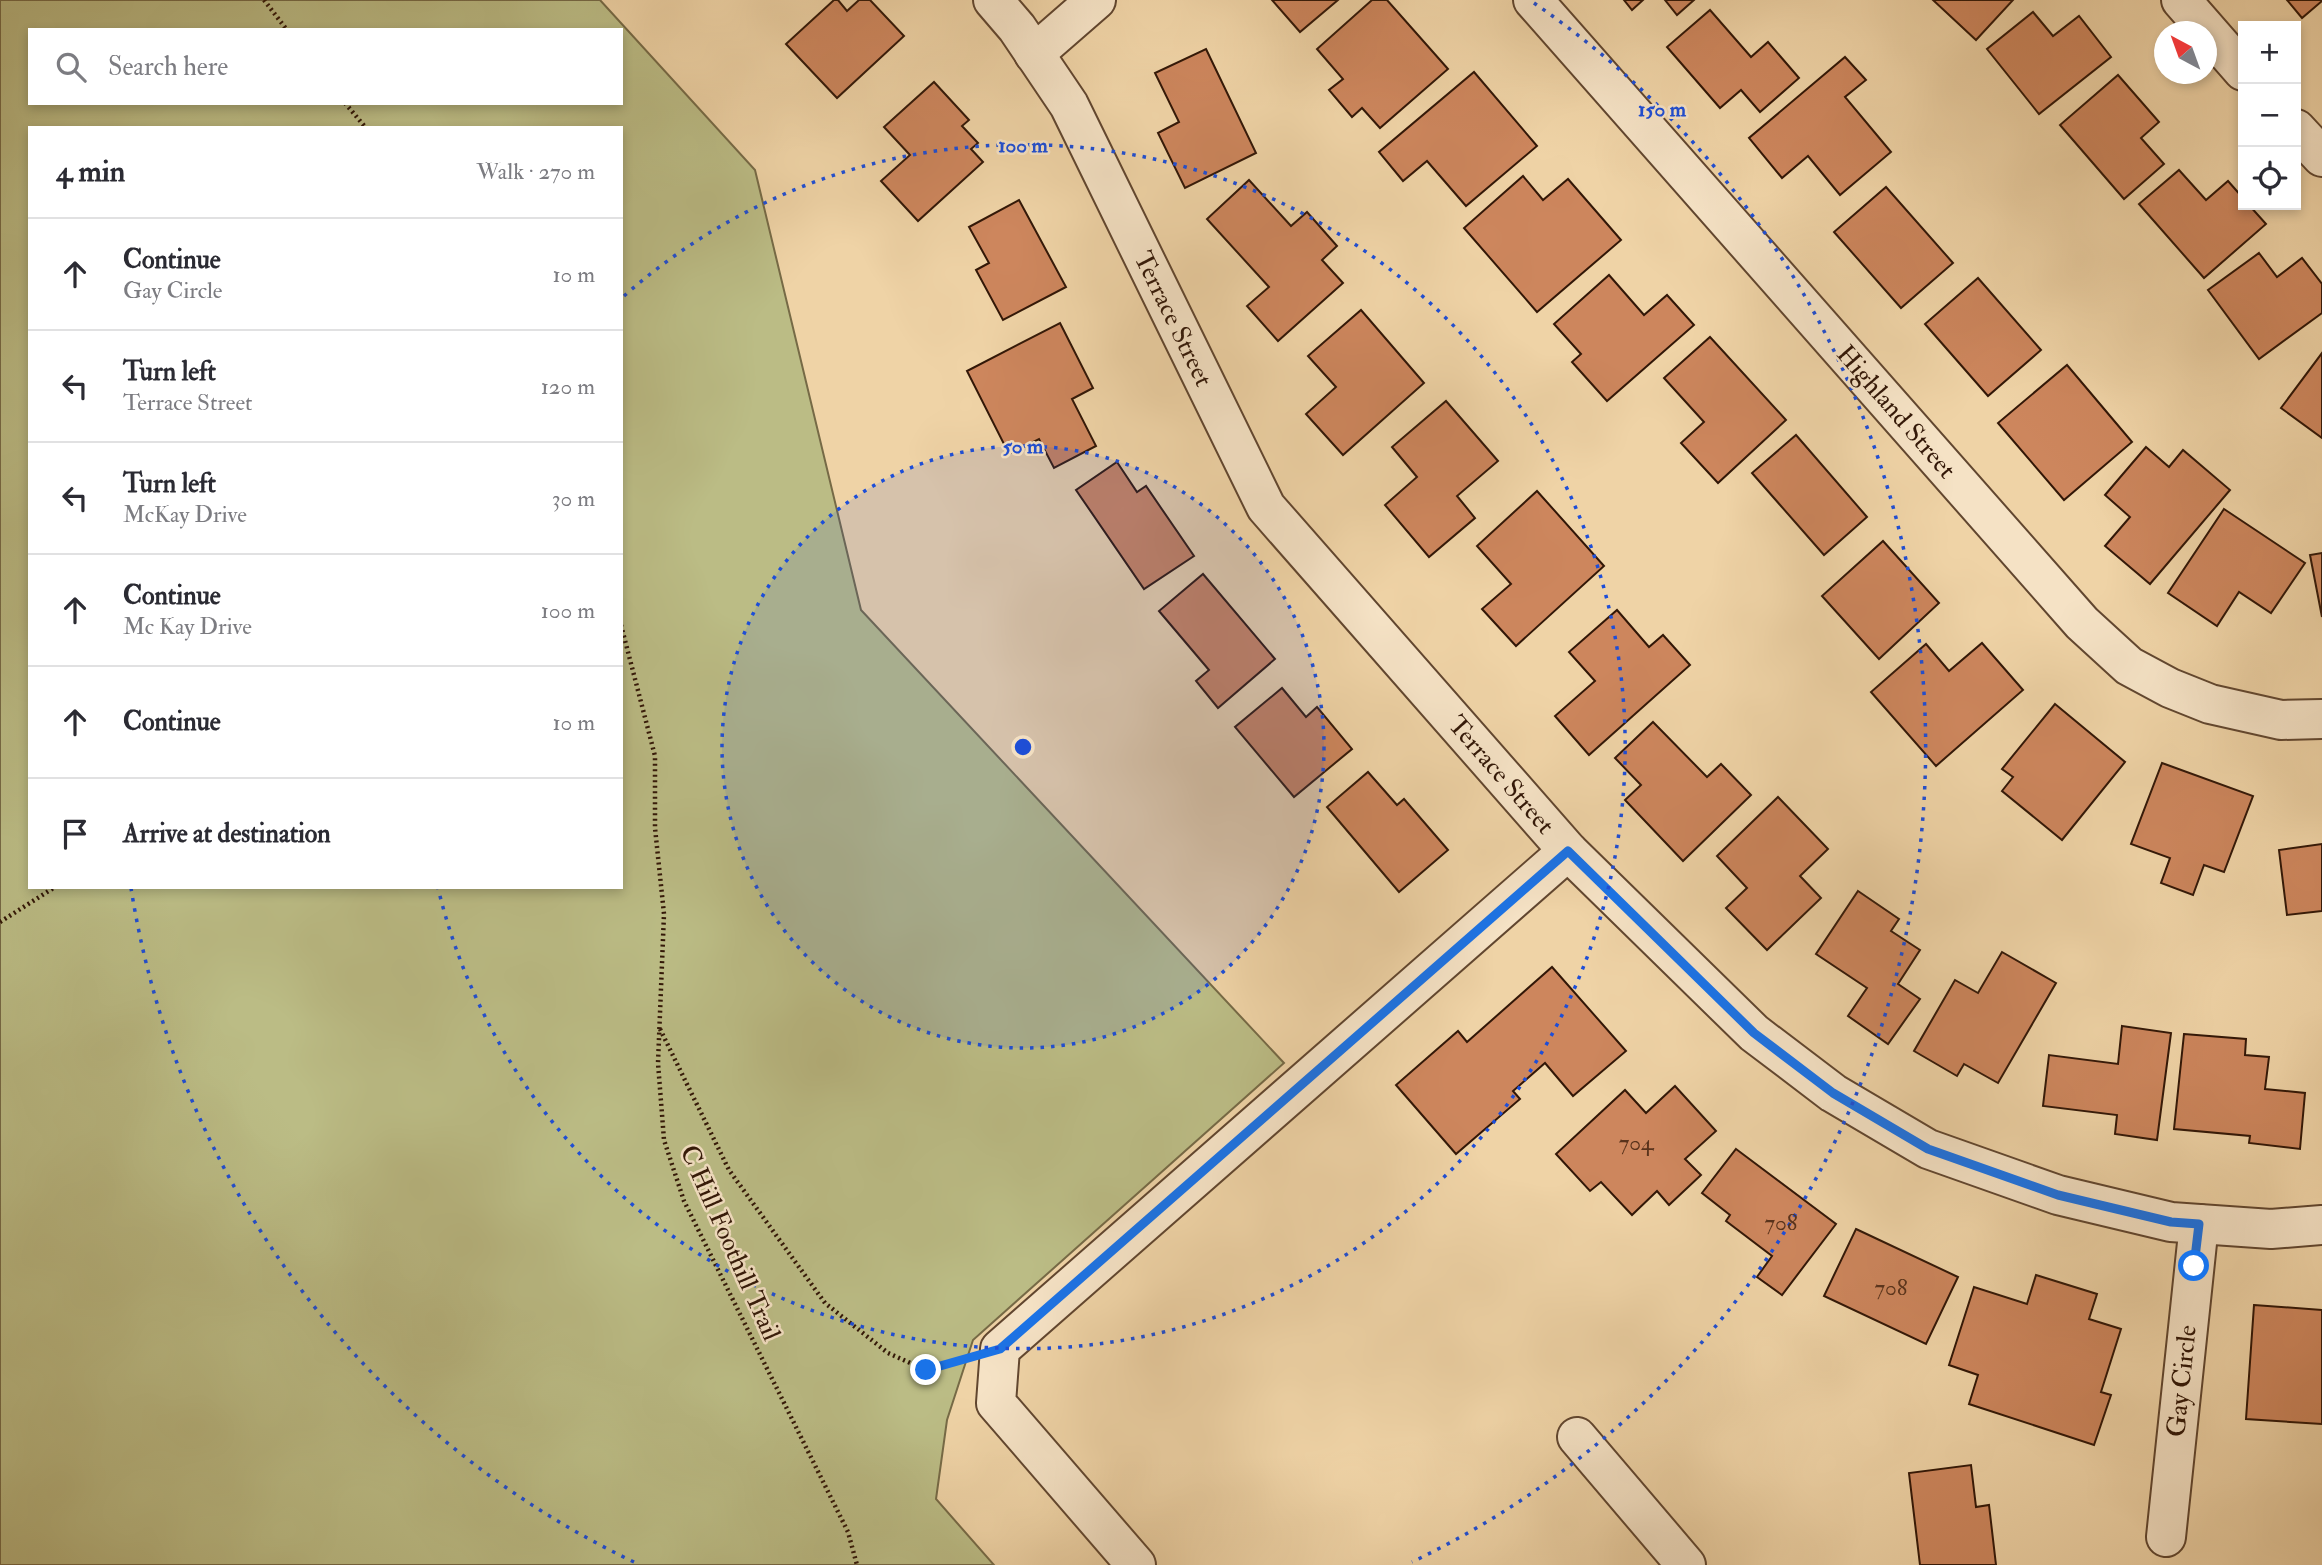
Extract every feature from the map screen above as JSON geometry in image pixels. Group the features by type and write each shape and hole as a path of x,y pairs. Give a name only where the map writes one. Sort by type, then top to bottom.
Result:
{"street":[{"name":"Terrace Street","path":"993,0 1017,28 1069,105 1266,507 1568,851 1754,1033 1833,1093 1928,1149 2058,1195 2171,1222 2272,1229 2322,1225"},
{"path":"1034,54 1096,0"},
{"name":"Highland Street","path":"1533,0 2082,623 2129,666 2170,688 2210,704 2281,720 2322,719"},
{"path":"2181,0 2238,65"},
{"path":"2301,134 2322,157"},
{"path":"1136,1565 996,1403 1000,1349 1568,851"},
{"name":"Gay Circle","path":"2166,1537 2199,1224"},
{"path":"1577,1437 1686,1565"}],"path":[{"path":"264,0 285,28"},
{"path":"347,105 364,126"},
{"name":"C Hill Foothill Trail","path":"623,633 655,756 655,828 664,914 658,1063 664,1140 684,1200 848,1532 857,1565"},
{"path":"0,922 52,889"},
{"path":"660,1028 729,1170 825,1303 888,1353 926,1370 1000,1349"}],"green space":[{"path":"0,0 600,0 755,170 861,610 1284,1063 973,1340 947,1420 936,1499 994,1565 0,1565"}],"building":[{"path":"834,0 838,0 847,11 859,0 870,0 904,36 837,98 786,44"},
{"path":"1272,0 1338,0 1300,32"},
{"path":"1372,0 1387,0 1448,69 1380,128 1362,108 1352,117 1329,90 1343,79 1317,49"},
{"path":"1624,0 1643,0 1632,10"},
{"path":"1665,0 1694,0 1677,15"},
{"path":"1933,0 2013,0 1976,40"},
{"path":"2287,0 2322,0 2322,1 2302,18"},
{"path":"1710,10 1751,57 1768,42 1799,78 1760,112 1741,90 1720,108 1667,47"},
{"path":"2033,12 2053,36 2079,16 2111,57 2039,114 1987,49"},
{"path":"1206,49 1256,153 1185,188 1158,133 1179,122 1155,73"},
{"path":"1845,57 1866,80 1845,97 1891,152 1840,195 1808,156 1782,178 1749,138"},
{"path":"1474,72 1537,146 1466,206 1427,161 1403,181 1379,152"},
{"path":"2118,75 2159,122 2141,138 2164,164 2124,199 2060,125"},
{"path":"934,82 969,120 962,126 978,143 971,149 983,162 918,221 881,181 910,155 884,127"},
{"path":"2179,170 2206,200 2228,181 2238,192 2238,210 2253,210 2266,224 2204,278 2139,204"},
{"path":"1523,176 1543,200 1568,179 1621,240 1537,312 1464,228"},
{"path":"1249,180 1291,226 1307,212 1337,246 1322,260 1343,283 1278,341 1247,306 1269,287 1207,219"},
{"path":"1886,187 1953,263 1901,308 1834,232"},
{"path":"1019,200 1066,287 1003,320 976,270 989,263 969,227"},
{"path":"2259,253 2277,277 2302,258 2322,284 2322,313 2259,359 2208,290"},
{"path":"1609,275 1644,315 1667,295 1694,325 1607,401 1572,362 1581,354 1554,324"},
{"path":"1978,278 2041,350 1988,396 1925,324"},
{"path":"1361,310 1424,383 1343,455 1306,414 1336,387 1308,356"},
{"path":"1060,323 1093,388 1072,399 1096,446 1054,468 1039,439 1009,454 967,371"},
{"path":"1710,337 1786,420 1718,483 1681,443 1704,422 1664,378"},
{"path":"2322,353 2322,438 2281,408"},
{"path":"2067,365 2132,442 2064,500 1998,423"},
{"path":"1446,401 1498,461 1457,496 1475,518 1429,557 1385,505 1417,477 1392,447"},
{"path":"1796,435 1867,517 1824,555 1752,473"},
{"path":"2146,447 2169,467 2183,450 2230,490 2150,584 2105,546 2130,517 2105,495"},
{"path":"1117,462 1137,492 1146,486 1194,556 1144,589 1076,490"},
{"path":"1537,491 1604,566 1516,646 1482,609 1511,584 1477,546"},
{"path":"2224,509 2305,563 2271,613 2239,592 2217,626 2168,593"},
{"path":"1883,541 1939,603 1879,659 1822,596"},
{"path":"2322,553 2322,617 2310,555"},
{"path":"1203,574 1275,659 1218,708 1196,681 1209,670 1159,611"},
{"path":"1617,610 1649,647 1663,635 1690,665 1589,755 1555,716 1595,681 1569,652"},
{"path":"1982,643 2023,690 1936,766 1871,692 1926,644 1949,671"},
{"path":"1282,688 1306,717 1317,707 1352,749 1294,797 1235,727"},
{"path":"2055,704 2125,762 2062,840 2002,791 2013,777 2002,769"},
{"path":"1653,722 1707,777 1721,764 1751,795 1683,861 1625,800 1641,785 1615,758"},
{"path":"2162,763 2253,796 2224,872 2204,865 2193,895 2161,883 2170,858 2131,844"},
{"path":"1368,772 1397,805 1404,799 1448,850 1399,892 1327,807"},
{"path":"1778,797 1828,849 1800,876 1821,898 1767,950 1726,908 1747,888 1717,856"},
{"path":"2322,844 2322,911 2287,915 2279,850"},
{"path":"1858,891 1899,919 1891,931 1920,950 1898,984 1920,999 1888,1044 1848,1016 1867,988 1816,954"},
{"path":"2002,952 2056,983 1998,1083 1964,1064 1957,1076 1914,1051 1955,980 1978,993"},
{"path":"1552,967 1626,1051 1573,1096 1545,1063 1513,1091 1520,1099 1456,1154 1396,1085 1458,1031 1467,1042"},
{"path":"2122,1026 2171,1033 2157,1140 2115,1134 2117,1115 2043,1106 2049,1055 2118,1064"},
{"path":"2184,1034 2246,1039 2245,1055 2269,1057 2265,1089 2305,1093 2300,1149 2249,1143 2250,1136 2174,1129"},
{"path":"1675,1086 1716,1131 1685,1159 1701,1175 1669,1205 1657,1191 1632,1215 1601,1182 1590,1191 1556,1154 1625,1090 1646,1113"},
{"path":"1736,1149 1836,1224 1782,1295 1757,1277 1772,1256 1726,1221 1730,1215 1702,1193"},
{"path":"1856,1229 1958,1277 1926,1344 1824,1296"},
{"path":"2036,1275 2097,1294 2089,1319 2121,1329 2101,1392 2111,1395 2094,1445 1969,1404 1978,1375 1949,1365 1974,1287 2027,1304"},
{"path":"2254,1305 2322,1310 2322,1424 2246,1419"},
{"path":"1971,1465 1976,1507 1989,1505 1996,1565 1920,1565 1909,1473"}],"route":[{"path":"926,1370 1000,1349 1568,851 1754,1033 1833,1093 1928,1149 2058,1195 2171,1222 2199,1224 2194,1266"}]}
